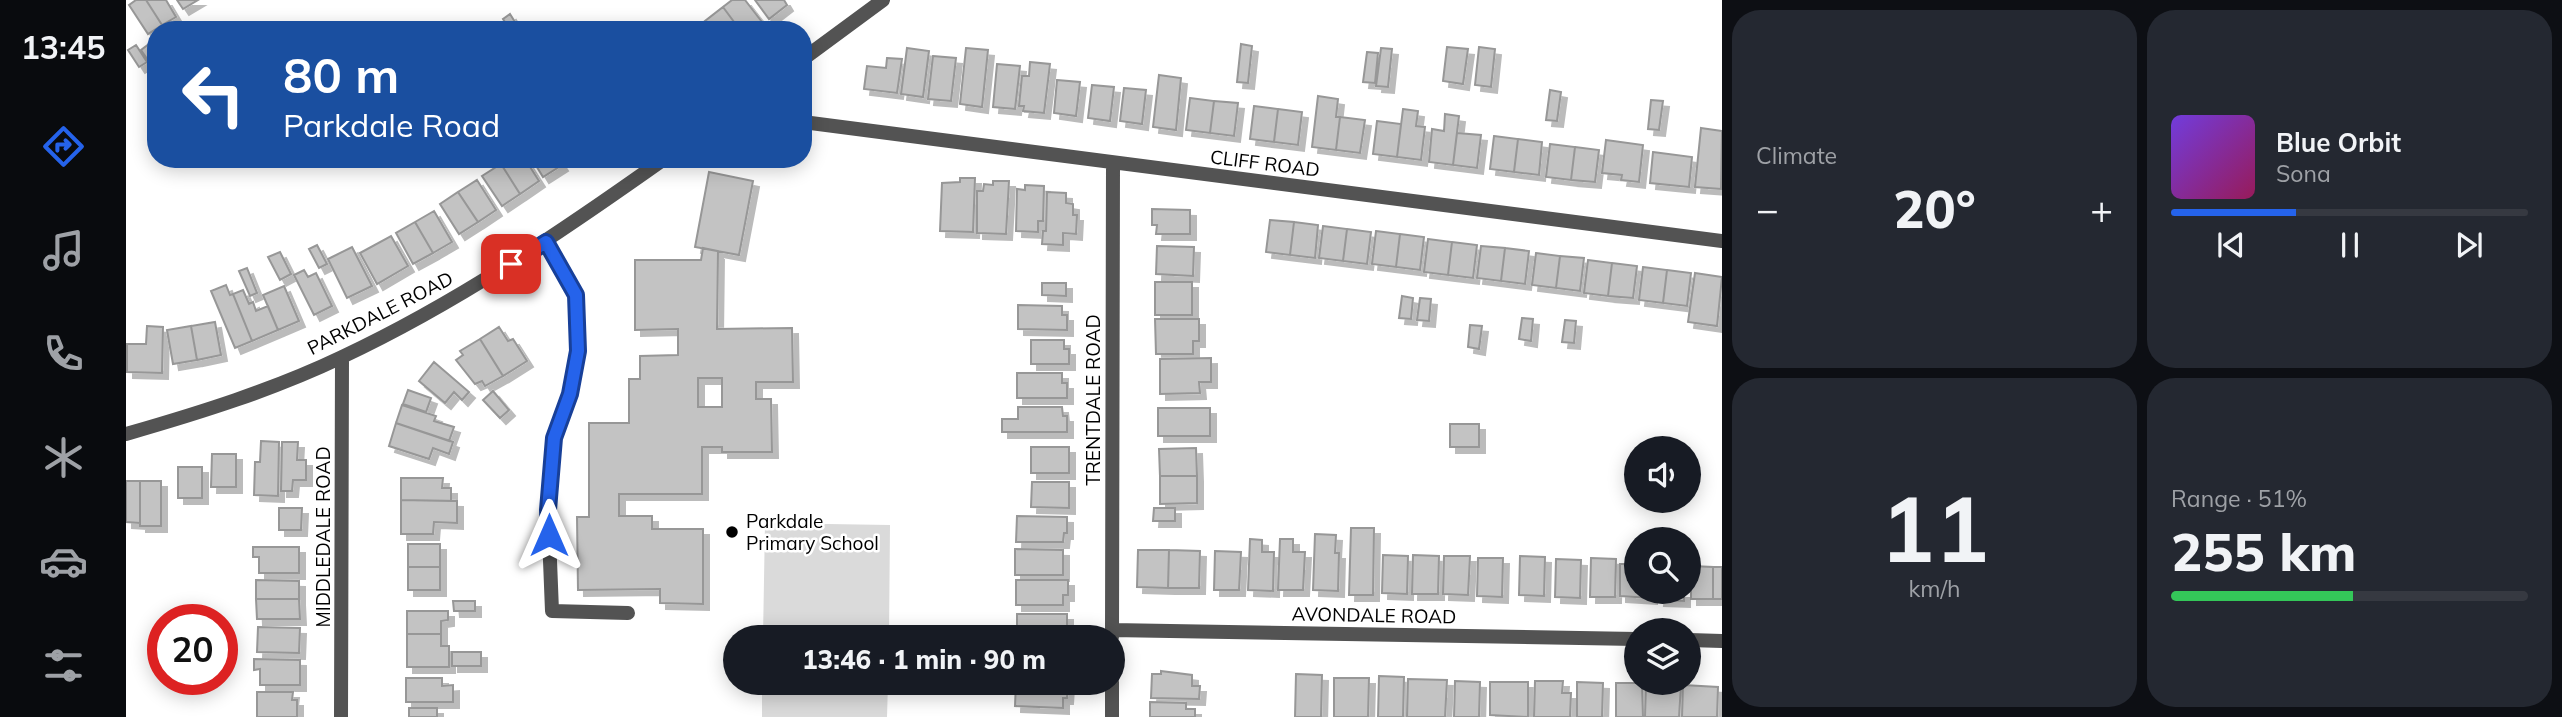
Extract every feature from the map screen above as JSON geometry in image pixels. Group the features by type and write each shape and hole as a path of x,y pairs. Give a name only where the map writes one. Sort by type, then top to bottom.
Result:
{"street":[{"path":"812,52 883,0"},
{"name":"CLIFF ROAD","path":"812,123 1722,241"},
{"name":"TRENTDALE ROAD","path":"1112,625 1114,163"},
{"name":"PARKDALE ROAD","path":"126,434 266,389 342,357 422,315 546,242 651,168"},
{"path":"546,242 576,295 578,351 570,394 554,438 548,510 552,611 628,613"},
{"name":"MIDDLEDALE ROAD","path":"341,717 342,357"},
{"name":"AVONDALE ROAD","path":"1125,633 1624,639"},
{"path":"1701,640 1722,641"},
{"path":"1112,695 1112,717"}],"shaded area":[{"path":"765,523 890,525 889,625 763,625"},
{"path":"762,695 888,695 887,717 762,717"}],"building":[{"path":"136,0 146,0 159,21 147,21 147,32 129,5"},
{"path":"146,0 166,0 176,17 169,21 159,21"},
{"path":"177,0 198,0 183,9"},
{"path":"732,0 745,0 761,21 733,21 723,7"},
{"path":"755,0 784,0 787,5 769,19"},
{"path":"723,7 733,21 705,21"},
{"path":"510,14 514,21 504,21 503,19"},
{"path":"1241,44 1252,46 1248,83 1237,82"},
{"path":"136,45 147,62 139,67 128,50"},
{"path":"147,46 147,59 141,50"},
{"path":"1447,47 1468,49 1463,84 1443,81"},
{"path":"1479,47 1495,49 1491,87 1475,85"},
{"path":"907,48 929,51 923,97 901,94"},
{"path":"966,48 988,50 982,107 960,104"},
{"path":"1381,48 1392,49 1388,87 1376,86"},
{"path":"1367,52 1378,53 1375,83 1363,82"},
{"path":"933,56 956,58 951,101 928,99"},
{"path":"887,58 902,59 897,93 864,89 867,66 886,68"},
{"path":"1030,62 1050,64 1044,113 1023,111 1024,106 1019,106 1022,76 1029,76"},
{"path":"997,64 1020,66 1015,109 993,107"},
{"path":"1159,75 1181,78 1176,130 1153,127"},
{"path":"1057,80 1080,82 1076,116 1054,113"},
{"path":"1092,85 1114,87 1110,121 1088,118"},
{"path":"1124,88 1146,90 1142,124 1120,121"},
{"path":"1550,90 1561,92 1557,121 1546,120"},
{"path":"1318,96 1338,99 1336,117 1340,117 1336,150 1312,147"},
{"path":"1190,98 1214,101 1210,133 1186,130"},
{"path":"1651,100 1663,101 1659,130 1648,129"},
{"path":"1214,101 1238,103 1234,136 1210,133"},
{"path":"1254,106 1278,109 1274,142 1250,139"},
{"path":"1278,109 1302,112 1298,145 1274,142"},
{"path":"1403,109 1418,111 1416,126 1425,127 1421,160 1397,157"},
{"path":"1445,114 1459,116 1453,165 1429,162 1432,129 1444,131"},
{"path":"1340,117 1365,120 1360,153 1336,150"},
{"path":"1377,121 1401,124 1397,157 1373,154"},
{"path":"1701,128 1722,131 1721,189 1695,187"},
{"path":"1457,133 1481,135 1477,168 1453,165"},
{"path":"1494,136 1518,139 1514,172 1490,169"},
{"path":"1518,139 1542,142 1539,175 1514,172"},
{"path":"1606,140 1643,145 1639,182 1621,180 1622,175 1602,173"},
{"path":"1550,144 1575,147 1571,180 1546,177"},
{"path":"1575,147 1599,150 1595,182 1571,180"},
{"path":"1653,152 1692,157 1689,187 1650,183"},
{"path":"495,168 504,168 520,194 502,206 482,176"},
{"path":"504,168 531,168 539,181 520,194"},
{"path":"538,168 557,168 543,177"},
{"path":"709,172 753,181 739,255 695,247"},
{"path":"960,178 975,178 973,232 940,231 942,183 960,182"},
{"path":"477,180 496,210 478,222 458,192"},
{"path":"993,181 1009,181 1006,234 977,233 977,191 983,191 984,184 993,185"},
{"path":"1025,185 1044,186 1043,221 1038,221 1038,232 1016,231 1017,189 1025,190"},
{"path":"458,192 478,222 459,234 440,204"},
{"path":"1047,192 1066,193 1066,203 1073,204 1073,215 1077,215 1076,234 1063,233 1063,245 1042,244 1043,231 1046,231"},
{"path":"1152,209 1190,210 1190,234 1156,234 1157,225 1152,225"},
{"path":"434,211 452,242 433,253 415,222"},
{"path":"1270,220 1294,222 1290,255 1266,252"},
{"path":"415,222 433,253 413,264 396,233"},
{"path":"1294,222 1318,225 1315,258 1290,255"},
{"path":"1323,226 1347,229 1343,261 1319,258"},
{"path":"1347,229 1371,232 1367,264 1343,261"},
{"path":"1376,231 1400,234 1396,267 1372,264"},
{"path":"1400,234 1424,237 1420,270 1396,267"},
{"path":"391,236 408,266 377,284 360,253"},
{"path":"1428,239 1452,242 1448,275 1424,272"},
{"path":"1452,242 1477,245 1473,278 1448,275"},
{"path":"317,245 327,264 319,268 309,249"},
{"path":"1157,246 1194,247 1193,276 1156,274"},
{"path":"1481,246 1505,248 1501,281 1477,278"},
{"path":"352,247 372,286 347,298 328,259"},
{"path":"703,248 718,251 717,329 792,328 793,382 756,382 756,399 771,399 772,452 722,452 722,447 702,447 702,494 619,494 619,516 652,516 652,529 703,529 703,604 660,603 660,589 578,590 577,517 589,517 589,423 629,423 629,379 640,379 640,356 678,355 678,329 635,330 635,260 701,260","holes":["698,378 722,378 722,407 698,407"]},
{"path":"1505,248 1529,251 1525,284 1501,281"},
{"path":"280,252 291,274 280,280 268,257"},
{"path":"1536,253 1560,256 1556,288 1532,285"},
{"path":"1560,256 1584,258 1580,291 1556,288"},
{"path":"1588,260 1612,263 1608,296 1584,293"},
{"path":"1612,263 1637,266 1633,298 1608,296"},
{"path":"1643,267 1667,270 1663,303 1639,300"},
{"path":"247,268 257,293 250,296 239,271"},
{"path":"304,270 308,277 316,273 332,306 314,315 294,275"},
{"path":"1667,270 1691,273 1687,306 1663,303"},
{"path":"1695,273 1722,277 1717,326 1688,322"},
{"path":"1155,282 1192,282 1192,315 1155,315"},
{"path":"1042,283 1066,283 1066,296 1042,295"},
{"path":"226,285 230,295 233,294 252,341 235,348 211,291"},
{"path":"284,286 299,321 278,330 263,295"},
{"path":"243,290 249,304 253,302 256,311 268,306 278,330 252,341 233,294"},
{"path":"1402,296 1413,298 1411,319 1399,318"},
{"path":"1420,298 1431,299 1429,321 1417,320"},
{"path":"1018,305 1062,306 1062,315 1067,315 1067,330 1018,329"},
{"path":"1522,318 1533,319 1531,341 1519,339"},
{"path":"1155,319 1199,319 1199,341 1193,341 1193,354 1156,354"},
{"path":"1565,320 1576,321 1574,343 1562,342"},
{"path":"215,322 221,355 197,360 191,326"},
{"path":"1470,325 1482,326 1479,349 1468,347"},
{"path":"147,326 163,327 162,373 127,372 127,344 146,344"},
{"path":"191,326 197,360 173,364 167,330"},
{"path":"499,327 508,341 513,339 527,361 503,376 480,339"},
{"path":"480,339 503,376 485,386 482,381 475,384 456,360 463,355 460,351"},
{"path":"1031,340 1064,340 1064,349 1069,349 1069,364 1031,364"},
{"path":"1211,358 1211,382 1199,382 1200,393 1160,394 1160,359"},
{"path":"434,362 469,392 462,400 454,392 445,403 419,381"},
{"path":"1017,373 1062,373 1062,383 1067,383 1067,398 1017,398"},
{"path":"408,390 431,398 426,412 403,404"},
{"path":"493,391 509,410 500,418 483,400"},
{"path":"402,405 436,416 434,421 454,427 449,441 396,423"},
{"path":"1018,407 1062,407 1063,416 1067,416 1067,432 1002,432 1002,419 1018,419"},
{"path":"1158,408 1210,408 1210,436 1158,436"},
{"path":"396,423 453,442 449,454 433,448 429,459 389,446"},
{"path":"1450,424 1479,424 1479,447 1450,447"},
{"path":"261,441 279,442 278,496 254,495 255,462 260,462"},
{"path":"282,442 298,442 297,460 306,460 306,480 293,480 292,491 281,491"},
{"path":"1031,447 1069,447 1069,473 1031,473"},
{"path":"1196,448 1197,476 1160,476 1159,449"},
{"path":"212,454 236,454 236,487 211,487"},
{"path":"178,467 202,467 202,498 178,498"},
{"path":"1160,476 1197,476 1197,503 1160,504"},
{"path":"401,478 443,478 442,488 451,488 451,501 401,500"},
{"path":"126,481 140,481 140,523 126,522"},
{"path":"140,481 161,481 161,526 140,526"},
{"path":"1032,482 1069,482 1069,508 1031,507"},
{"path":"401,500 457,501 457,523 434,522 433,534 401,534"},
{"path":"279,508 302,508 301,530 279,530"},
{"path":"1154,508 1175,508 1175,521 1153,521"},
{"path":"1017,516 1067,517 1067,533 1064,533 1063,542 1016,542"},
{"path":"1351,528 1374,528 1373,595 1349,595"},
{"path":"1315,534 1336,535 1335,553 1339,553 1338,591 1313,590"},
{"path":"1250,539 1262,540 1262,552 1274,552 1273,591 1248,590"},
{"path":"1280,539 1293,539 1293,552 1305,552 1303,590 1278,590"},
{"path":"408,544 440,544 440,567 408,567"},
{"path":"253,547 299,547 299,573 259,573 259,557 253,557"},
{"path":"1015,549 1063,550 1063,575 1015,575"},
{"path":"1138,550 1169,550 1168,588 1137,587"},
{"path":"1169,550 1200,551 1199,588 1168,588"},
{"path":"1215,551 1241,552 1239,590 1214,590"},
{"path":"1383,555 1408,556 1407,594 1382,593"},
{"path":"1413,555 1439,556 1438,594 1412,594"},
{"path":"1444,556 1470,556 1468,595 1443,594"},
{"path":"1520,556 1545,557 1544,596 1519,595"},
{"path":"1478,558 1503,558 1502,597 1477,596"},
{"path":"1591,558 1616,559 1615,597 1590,597"},
{"path":"1556,559 1581,560 1580,598 1555,597"},
{"path":"1620,564 1624,564 1624,596 1620,596"},
{"path":"1701,566 1713,567 1713,599 1701,599"},
{"path":"408,567 440,567 440,590 408,590"},
{"path":"1713,567 1722,567 1722,599 1713,599"},
{"path":"256,580 299,581 299,599 256,599"},
{"path":"1016,580 1068,580 1068,595 1063,595 1063,605 1016,605"},
{"path":"256,599 299,599 300,619 257,619"},
{"path":"453,601 475,601 475,611 454,611"},
{"path":"407,611 448,611 448,620 441,621 441,634 407,634"},
{"path":"1017,614 1067,614 1067,625 1017,625"},
{"path":"258,627 300,628 299,653 257,652"},
{"path":"407,634 441,634 441,646 449,646 449,667 407,667"},
{"path":"452,652 481,652 481,666 452,666"},
{"path":"254,659 300,660 300,685 260,685 260,669 254,670"},
{"path":"1161,671 1192,675 1192,686 1200,686 1199,699 1151,698 1152,674 1161,674"},
{"path":"1296,674 1322,675 1321,717 1295,717"},
{"path":"1379,676 1404,677 1403,717 1378,717"},
{"path":"406,678 442,678 442,686 453,685 453,702 406,702"},
{"path":"1334,678 1369,678 1368,717 1334,717"},
{"path":"1408,679 1447,680 1445,717 1407,717"},
{"path":"1455,681 1480,682 1479,717 1454,717"},
{"path":"1535,681 1563,681 1562,693 1571,693 1570,717 1534,717"},
{"path":"1490,682 1528,682 1528,717 1490,715"},
{"path":"1577,682 1603,683 1602,717 1577,717"},
{"path":"1616,683 1624,683 1624,695 1642,695 1643,717 1616,717"},
{"path":"1701,686 1718,687 1717,717 1682,717 1683,695 1701,695"},
{"path":"257,692 293,692 292,700 297,700 297,717 257,717"},
{"path":"1015,695 1067,695 1067,698 1063,698 1063,708 1015,706"},
{"path":"1646,695 1680,695 1679,717 1645,717"},
{"path":"1150,702 1186,703 1186,709 1195,709 1195,717 1150,717"},
{"path":"409,708 437,708 437,717 409,717"}],"place":[{"name":"Parkdale Primary School","path":"732,532"}],"route":[{"path":"511,264 546,242 576,295 578,351 570,394 554,438 548,510 549,535"}]}
